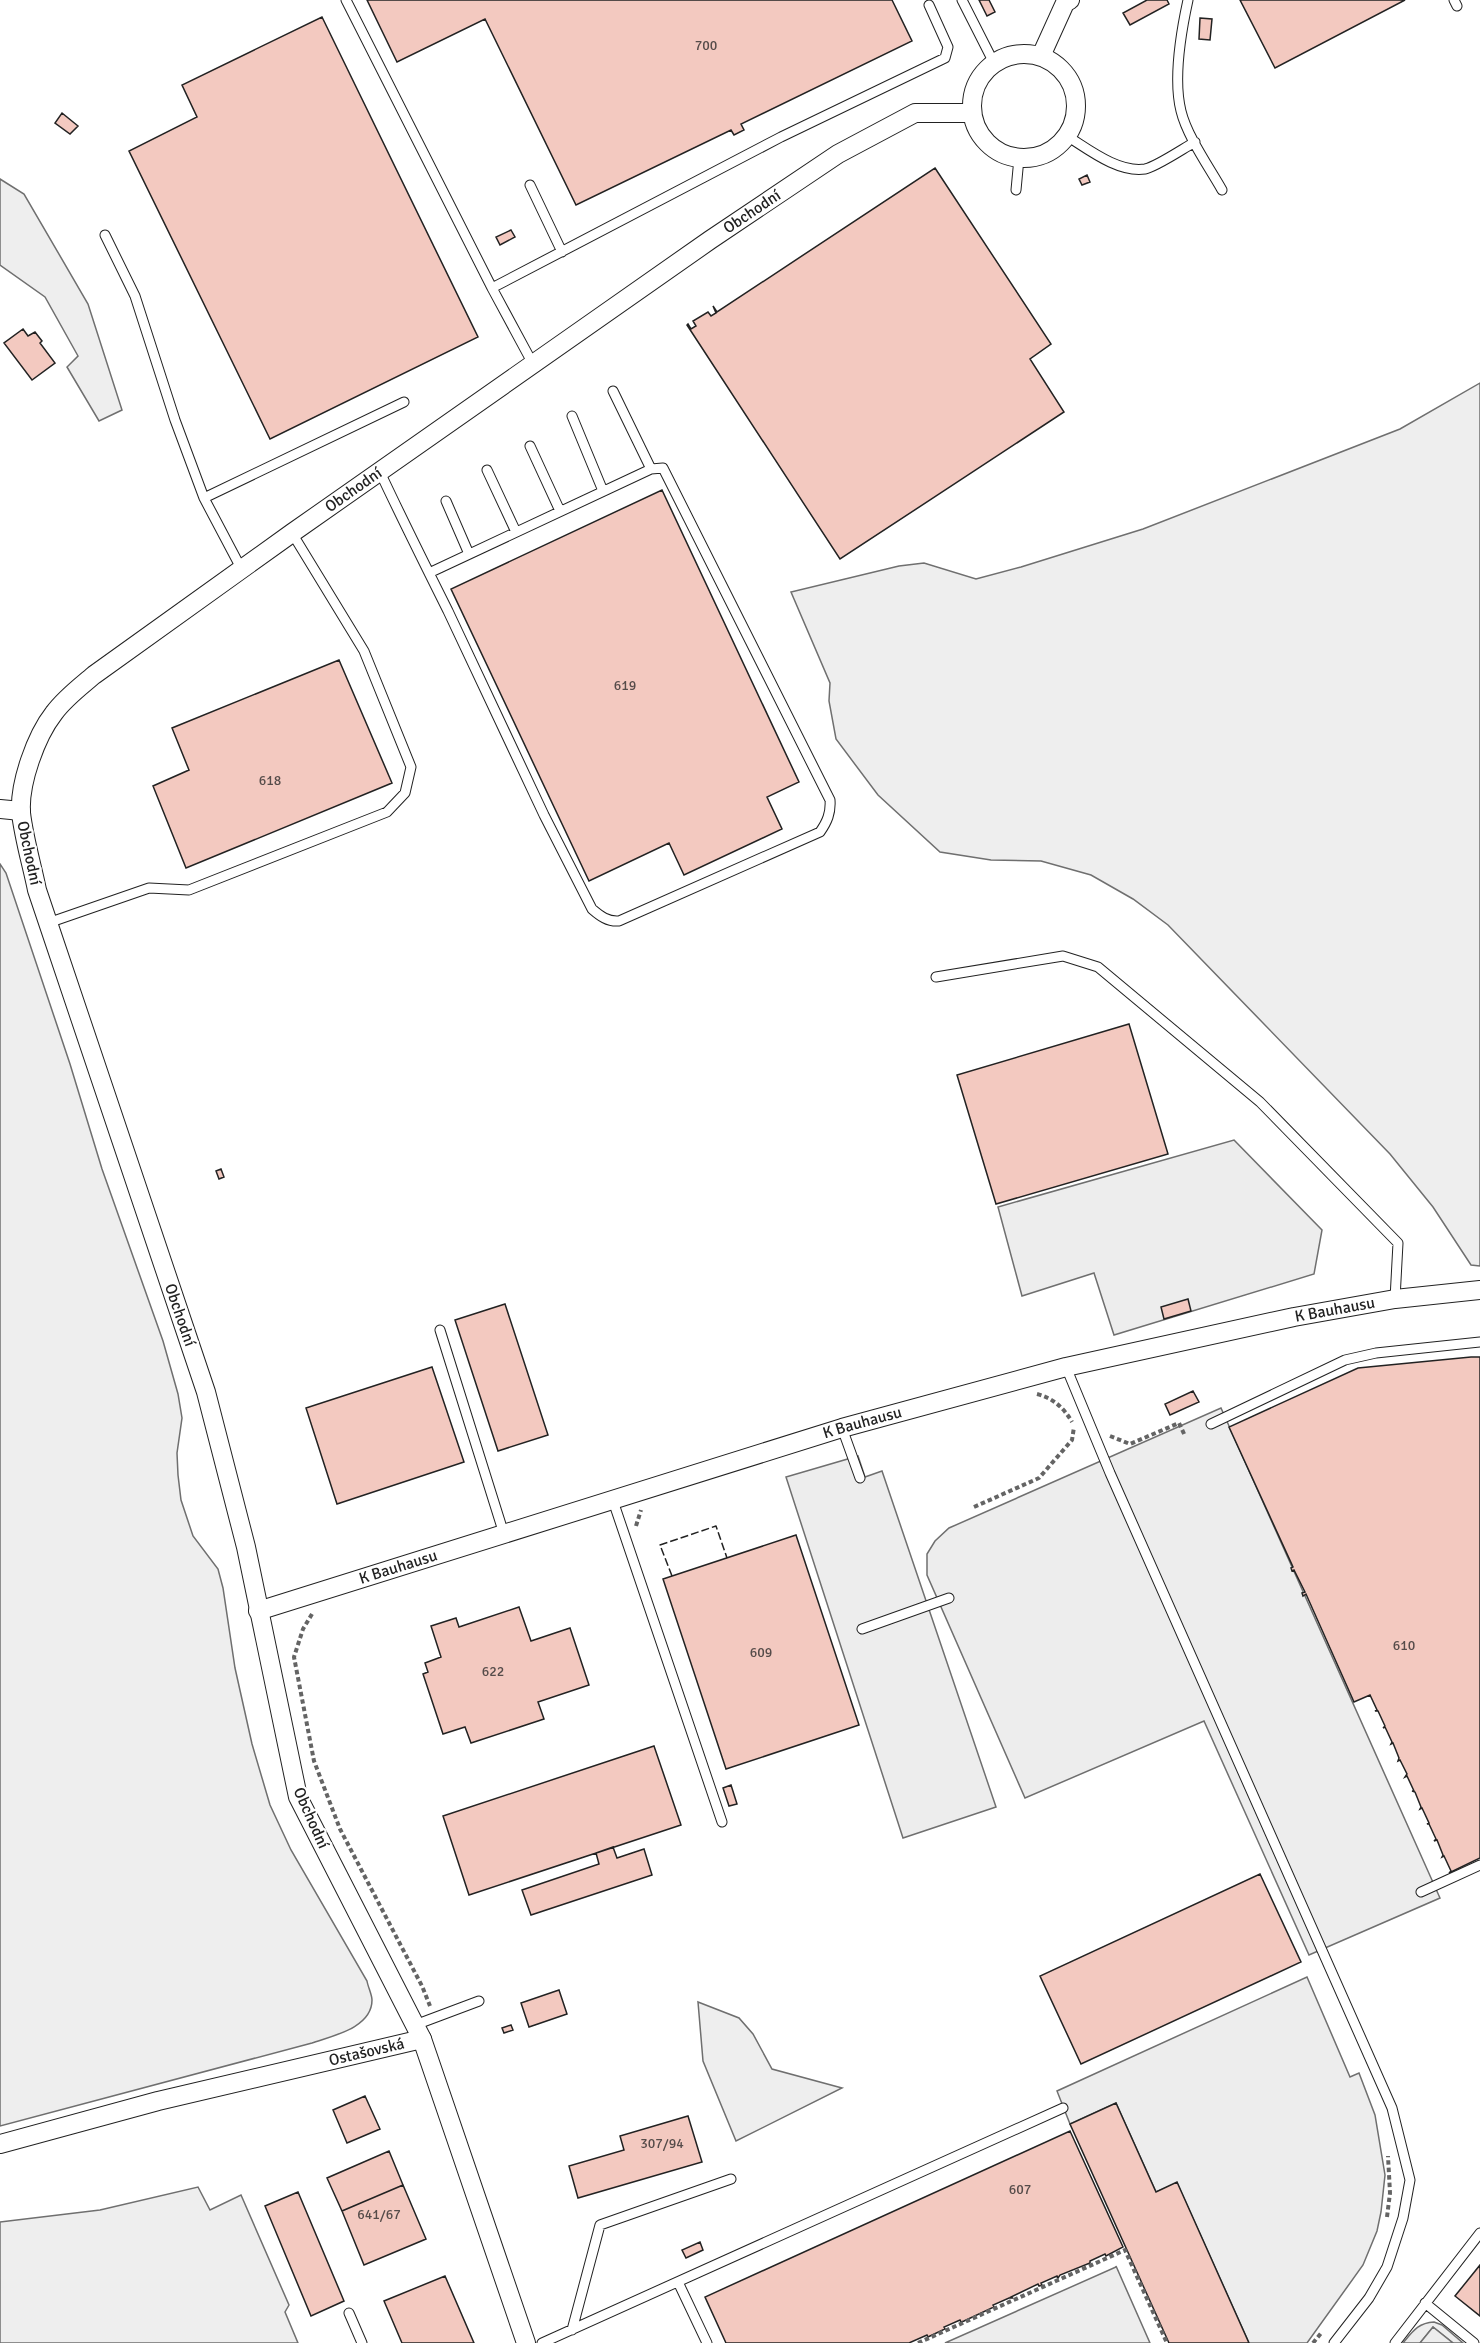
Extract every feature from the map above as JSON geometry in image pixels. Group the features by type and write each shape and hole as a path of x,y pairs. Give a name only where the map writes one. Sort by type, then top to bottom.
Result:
{"street":[{"path":"1041,56 1068,1"},
{"path":"1017,54 1041,56 1058,66 1070,81 1076,99 1075,118 1067,136 1054,149 1037,157 1019,158 997,151 980,135 972,113 973,94 981,76 994,63 1017,54"},
{"name":"Obchodní","path":"419,2032 298,1797 246,1547 206,1392 37,890 21,811 26,772 41,734 53,714 68,697 94,675 533,364 838,154 915,113 972,113"},
{"path":"0,809 21,811"},
{"name":"K Bauhausu","path":"258,1611 612,1498 842,1428 1066,1367 1294,1317 1395,1299 1480,1290"},
{"name":"Ostašovská","path":"0,2144 419,2032 526,2343"}],"lane":[{"path":"346,0 533,364"},
{"path":"962,0 994,63"},
{"path":"1188,0 1182,32 1178,92 1181,113 1222,190"},
{"path":"492,288 781,137 945,58 948,47 929,5"},
{"path":"1067,136 1124,167 1145,169 1195,142"},
{"path":"1016,190 1019,158"},
{"path":"530,185 562,252"},
{"path":"105,235 135,296 175,420 204,498 242,570"},
{"path":"612,392 651,469"},
{"path":"204,498 404,402"},
{"path":"572,416 603,491"},
{"path":"530,446 560,511"},
{"path":"380,472 544,815 592,909 599,915 611,922 619,921 820,832 830,814 830,800 664,470 660,467 603,491 429,573"},
{"path":"487,470 516,532"},
{"path":"446,501 469,554"},
{"path":"48,923 149,888 189,890 387,812 405,793 411,767 364,651 292,533"},
{"path":"936,977 1063,956 1098,967 1260,1102 1398,1244 1395,1299"},
{"path":"440,1330 504,1534"},
{"path":"1211,1424 1345,1360 1376,1353 1480,1342"},
{"path":"1066,1367 1089,1424 1392,2108 1410,2180 1403,2218 1387,2267 1369,2298 1334,2343"},
{"path":"842,1428 860,1478"},
{"path":"612,1498 722,1822"},
{"path":"862,1629 949,1598"},
{"path":"1421,1892 1480,1865"},
{"path":"419,2032 434,2018 479,2001"},
{"path":"543,2343 1063,2108"},
{"path":"572,2330 600,2224 731,2179"},
{"path":"1395,2343 1480,2233"},
{"path":"678,2282 707,2343"},
{"path":"1425,2304 1474,2343"},
{"path":"350,2313 362,2343"}],"path":[{"path":"975,1507 1039,1478 1072,1440 1074,1427 1060,1406 1047,1397 1027,1394"},
{"path":"1074,1427 1098,1421 1106,1433 1130,1444 1179,1423 1185,1436"},
{"path":"628,1548 642,1543 636,1527 638,1515 644,1505"},
{"path":"314,1611 303,1629 294,1657 314,1761 340,1829 422,1986 434,2018"},
{"path":"1386,2222 1390,2193 1387,2148"},
{"path":"918,2343 1125,2250 1167,2343"},
{"path":"1313,2343 1326,2327"}],"shaded area":[{"path":"0,179 24,194 88,304 122,410 99,421 67,367 78,356 45,297 0,265"},
{"path":"1480,383 1480,1266 1471,1265 1433,1207 1390,1154 1168,925 1133,899 1091,875 1041,861 991,860 940,852 878,795 836,739 829,701 830,683 791,592 899,566 924,563 976,579 1021,567 1143,529 1400,429"},
{"path":"0,864 6,873 70,1064 102,1169 163,1341 178,1394 182,1418 177,1453 181,1500 193,1536 218,1569 235,1668 252,1744 270,1805 291,1850 367,1981 372,2000 365,2018 350,2029 330,2037 0,2126"},
{"path":"1234,1140 1322,1230 1314,1274 1114,1335 1094,1273 1022,1296 998,1207"},
{"path":"1221,1408 1440,1898 1309,1955 1204,1721 1025,1798 927,1575 927,1554 935,1541 949,1528"},
{"path":"858,1456 865,1477 882,1471 996,1807 903,1838 786,1477"},
{"path":"1307,1977 1350,2077 1359,2073 1375,2115 1385,2175 1381,2212 1377,2231 1363,2265 1307,2343 1249,2343 1177,2183 1156,2192 1116,2103 1070,2124 1057,2091"},
{"path":"698,2002 739,2018 753,2034 772,2069 842,2088 736,2141 703,2061"},
{"path":"198,2187 210,2210 241,2195 289,2305 285,2312 298,2343 0,2343 0,2222 100,2210"},
{"path":"1116,2267 1150,2343 945,2343"},
{"path":"1434,2322 1442,2325 1463,2343 1453,2343 1433,2327 1420,2343 1403,2343 1420,2326"},
{"path":"1433,2327 1453,2343 1420,2343"}],"building":[{"path":"367,0 892,0 912,41 741,124 744,130 734,135 731,130 576,205 485,19 397,62"},
{"path":"979,0 989,0 995,12 987,16"},
{"path":"1147,0 1167,0 1169,4 1130,25 1123,13"},
{"path":"1240,0 1405,0 1275,68"},
{"path":"322,17 478,337 270,439 129,151 197,117 182,85"},
{"path":"1200,18 1212,19 1210,40 1199,39"},
{"path":"62,113 78,126 70,134 55,123"},
{"path":"935,168 1051,344 1030,359 1064,412 840,559 687,325 691,329 696,326 693,321 708,312 711,316 716,313 713,306 717,312"},
{"path":"1087,175 1090,182 1082,185 1079,179"},
{"path":"511,230 515,237 500,245 496,237"},
{"path":"23,329 28,336 35,332 55,363 32,380 4,343"},
{"path":"662,490 799,782 767,797 782,829 684,875 669,843 589,881 451,589"},
{"path":"339,660 392,783 186,868 153,786 189,770 172,728"},
{"path":"1129,1024 1168,1154 996,1204 957,1075"},
{"path":"221,1169 224,1177 219,1179 216,1171"},
{"path":"1188,1299 1191,1311 1164,1319 1161,1307"},
{"path":"505,1304 548,1435 498,1451 455,1320"},
{"path":"1480,1357 1480,1858 1449,1873 1451,1871 1444,1856 1442,1857 1437,1840 1434,1841 1436,1839 1427,1824 1429,1823 1422,1808 1420,1809 1407,1776 1405,1777 1407,1774 1400,1760 1398,1761 1393,1743 1391,1744 1385,1727 1383,1728 1385,1726 1378,1711 1375,1711 1377,1710 1370,1695 1354,1702 1306,1594 1303,1596 1302,1593 1305,1592 1294,1570 1292,1571 1293,1567 1229,1427 1358,1368"},
{"path":"432,1367 464,1462 337,1504 306,1408"},
{"path":"1193,1391 1199,1402 1170,1415 1165,1404"},
{"path":"796,1535 859,1725 726,1769 663,1579"},
{"path":"519,1607 531,1641 570,1628 589,1685 538,1702 544,1719 471,1743 465,1727 443,1734 423,1674 428,1672 425,1663 441,1657 431,1626 456,1618 459,1627"},
{"path":"654,1746 681,1825 469,1895 443,1816"},
{"path":"731,1785 737,1804 729,1806 723,1788"},
{"path":"613,1847 617,1858 644,1849 652,1875 531,1915 522,1890 599,1864 596,1853"},
{"path":"1260,1874 1301,1962 1081,2064 1040,1976"},
{"path":"559,1990 567,2014 529,2027 521,2003"},
{"path":"511,2025 513,2030 504,2033 502,2028"},
{"path":"365,2096 380,2129 347,2143 333,2110"},
{"path":"1116,2103 1156,2192 1177,2182 1249,2343 1169,2343 1070,2124"},
{"path":"688,2116 702,2162 578,2198 569,2166 624,2150 620,2136"},
{"path":"1070,2131 1123,2247 1060,2275 1058,2278 1057,2276 1041,2283 1042,2285 1038,2284 964,2321 960,2320 928,2337 927,2335 909,2343 726,2343 705,2297"},
{"path":"389,2151 403,2185 342,2211 327,2178"},
{"path":"403,2185 426,2239 364,2265 342,2211"},
{"path":"298,2192 344,2301 311,2316 265,2206"},
{"path":"700,2242 703,2250 686,2258 682,2250"},
{"path":"1480,2265 1480,2316 1455,2296"},
{"path":"445,2276 474,2343 402,2343 384,2301"}],"fence":[{"path":"672,1576 660,1545 716,1526 727,1558"}]}
